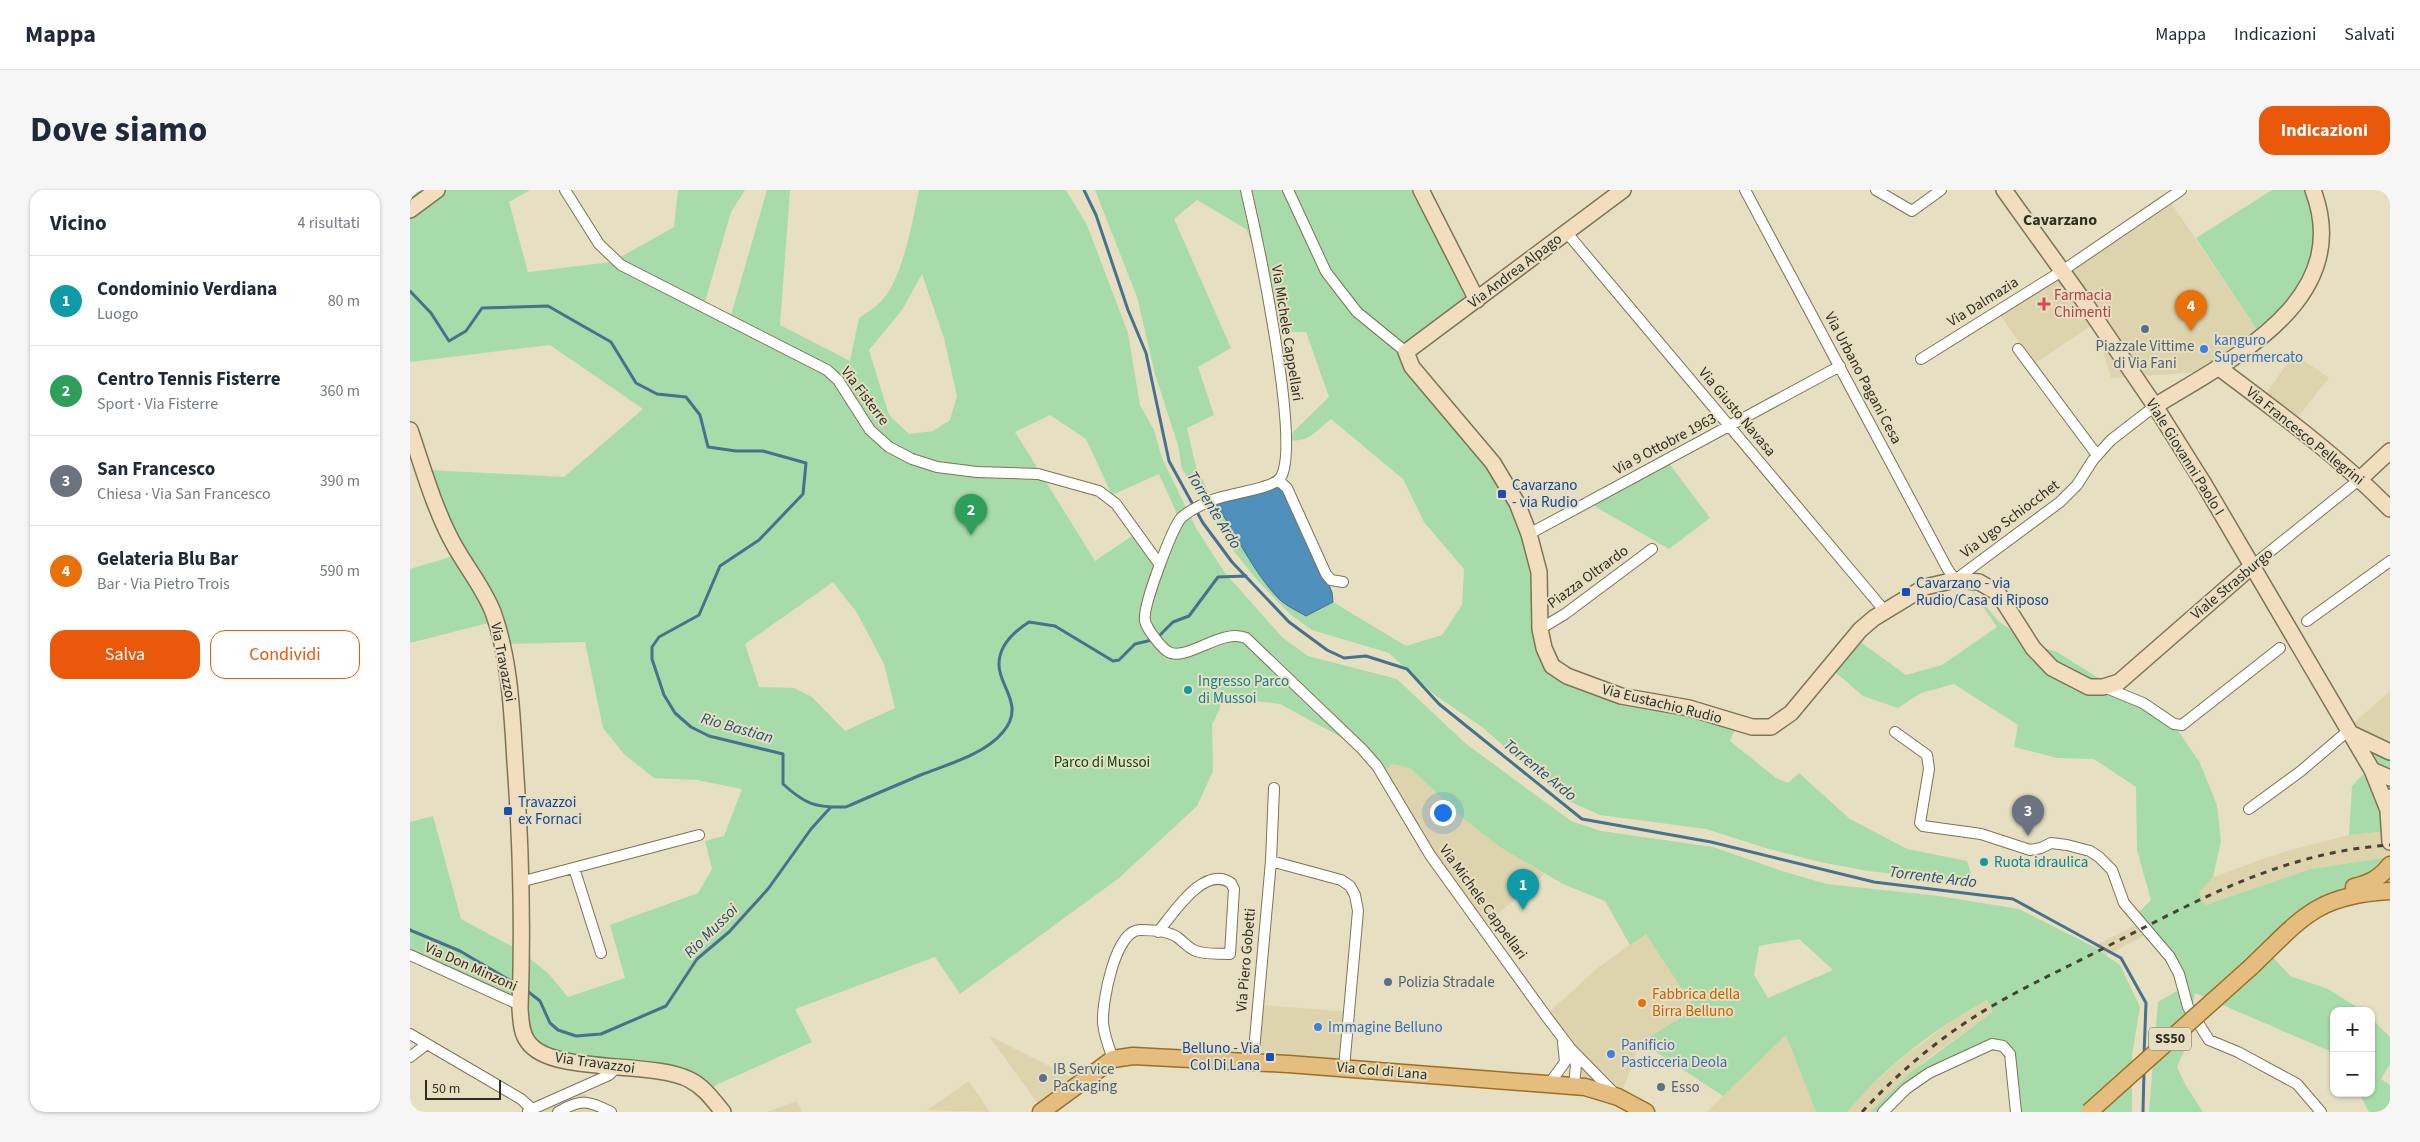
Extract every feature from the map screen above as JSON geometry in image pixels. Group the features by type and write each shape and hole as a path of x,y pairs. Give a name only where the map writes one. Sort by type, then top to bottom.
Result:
{"main road":[{"path":"2304,917 2313,902 2337,890 2373,882 2390,865"},
{"path":"2304,917 2319,906 2338,898 2363,892 2390,891"},
{"name":"SS50","path":"2090,1112 2304,917"},
{"name":"Via Col di Lana","path":"1113,1060 1127,1056 1144,1056 1253,1062 1571,1086 1594,1089 1618,1097 1646,1112"},
{"path":"1041,1112 1113,1060"}],"street":[{"path":"412,208 437,190"},
{"name":"Via Fisterre","path":"565,190 592,234 608,255 638,275 827,370 838,380 870,430 889,447 912,459 944,468 977,472 1038,474 1099,491 1116,504 1160,565"},
{"name":"Via Michele Cappellari","path":"1246,190 1268,295 1282,400 1287,447 1282,473 1278,480 1211,500 1183,516 1173,532 1160,565 1145,614 1146,623 1165,650 1179,653 1230,635 1242,636 1362,748 1377,766 1430,855 1560,1034 1568,1051 1571,1086"},
{"path":"1288,190 1326,272 1357,312 1406,352"},
{"path":"1421,190 1476,300"},
{"name":"Via Andrea Alpago","path":"1406,352 1623,190"},
{"name":"Via Urbano Pagani Cesa","path":"1745,190 1955,580"},
{"path":"1876,190 1912,211 1941,190"},
{"name":"Viale Giovanni Paolo I","path":"2004,190 2154,406 2252,566 2372,770 2389,810 2390,842"},
{"name":"Via Dalmazia","path":"1921,359 2062,271 2181,190"},
{"path":"2154,406 2244,349 2287,314 2315,273 2322,230 2320,211 2313,190"},
{"name":"Via Giusto Navasa","path":"1566,233 1884,610"},
{"path":"2018,349 2097,455"},
{"name":"Via Francesco Pellegrini","path":"2240,384 2237,369 2239,357 2244,349"},
{"name":"Via Eustachio Rudio","path":"1406,352 1412,368 1500,473 1516,503 1529,534 1540,577 1540,629 1547,657 1552,666 1566,676 1621,696 1689,708 1759,728 1776,725 1786,718 1860,630 1884,610 1925,587 1955,580 1979,582 1998,593 2033,648 2052,668 2081,684 2090,687 2103,687"},
{"name":"Via 9 Ottobre 1963","path":"1529,534 1840,366"},
{"name":"Via Francesco Pellegrini","path":"2212,371 2240,384 2297,425 2360,479 2390,510"},
{"name":"Via Ugo Schiocchet","path":"1955,580 2060,502 2077,486 2097,455 2111,440 2154,406"},
{"name":"Via Travazzoi","path":"410,430 436,506 453,544 480,586 493,612 501,640 511,701 519,814 520,1002 521,1020 525,1037 531,1046 541,1053 558,1060 662,1072 689,1079 708,1094 723,1112"},
{"path":"2360,479 2390,451"},
{"name":"Viale Strasburgo","path":"2103,687 2119,682 2252,566 2360,479"},
{"path":"1278,480 1287,488 1326,574 1331,580 1343,582"},
{"name":"Piazza Oltrardo","path":"1540,629 1565,614 1652,548"},
{"path":"2307,622 2390,561"},
{"path":"2103,687 2143,703 2174,724 2182,725 2280,648"},
{"path":"1894,732 1927,755 1929,769 1920,823 1923,826 1981,834 2030,850 2041,848 2051,843 2067,845 2090,851 2100,857 2112,870 2124,903 2158,940 2170,957 2179,974 2188,1006 2209,1040 2238,1052 2297,1084 2321,1112"},
{"path":"2248,809 2301,771 2350,732 2389,751"},
{"path":"2372,770 2390,778"},
{"name":"Via Piero Gobetti","path":"1253,1062 1271,861 1274,788"},
{"path":"520,882 699,835"},
{"path":"1271,861 1341,880 1350,886 1355,895 1358,922 1344,1068"},
{"path":"574,868 601,953"},
{"path":"1113,1060 1103,1017 1110,975 1128,934 1139,930 1158,932 1174,936 1194,950 1230,954 1234,889 1232,883 1221,878 1203,882 1158,932"},
{"name":"Via Don Minzoni","path":"410,956 520,1002"},
{"path":"410,1034 521,1099 529,1110 611,1073 618,1066"},
{"path":"410,1057 427,1044"},
{"path":"1883,1112 1906,1089 1929,1073 1985,1046 1998,1044 2007,1049 2010,1054 2016,1112"},
{"path":"1549,1084 1565,1062 1568,1051"},
{"name":"Via Michele Cappellari","path":"1568,1051 1618,1097"},
{"path":"558,1112 585,1102 598,1104 611,1112"}],"shaded area":[{"path":"2167,197 2260,334 2217,371 2111,378 2095,323 2034,364 1996,309"},
{"path":"2294,354 2329,378 2292,424 2260,402"},
{"path":"2390,691 2390,743 2364,740 2347,729"},
{"path":"1393,764 1410,768 1465,820 1500,847 1546,873 1478,931 1400,814 1378,775"},
{"path":"2390,831 2390,857 2311,869 2205,905 1994,1012 1928,1058 1870,1112 1847,1112 1862,1094 1900,1060 1964,1012 2199,893 2213,877 2283,852 2349,835"},
{"path":"1646,933 1696,1009 1641,1042 1618,1102 1595,1093 1541,1019 1599,967"},
{"path":"1261,1005 1352,1012 1348,1071 1256,1064"},
{"path":"1786,1034 1816,1112 1706,1112 1723,1096"},
{"path":"989,1036 1079,1081 1042,1109"},
{"path":"969,1081 990,1112 927,1110"},
{"path":"577,1090 614,1112 526,1112"},
{"path":"797,1101 802,1112 767,1112"}],"green space":[{"name":"Parco di Mussoi","path":"410,190 530,190 509,202 528,272 612,262 674,227 678,190 745,190 731,212 705,302 731,315 767,190 790,190 780,325 850,361 859,318 881,302 896,277 906,247 919,190 1066,190 1087,225 1128,333 1140,405 1154,430 1162,458 1196,528 1225,573 1283,638 1308,656 1397,679 1465,743 1571,821 1601,831 1713,847 1782,871 1827,884 1939,896 2019,909 2094,947 2120,965 2140,1007 2132,1055 2132,1112 2020,1112 2015,1071 2007,1057 2000,1052 1992,1051 1968,1058 1924,1081 1906,1093 1887,1112 1870,1112 1910,1073 1993,1012 1987,1000 1949,1023 1912,1049 1878,1079 1847,1112 1816,1112 1786,1035 1723,1096 1641,1042 1695,1009 1646,934 1630,945 1605,901 1563,884 1500,847 1465,820 1410,768 1393,764 1378,775 1350,742 1280,704 1246,700 1221,705 1212,725 1213,771 1197,806 1119,878 960,994 935,957 795,1009 812,1042 716,1085 709,1092 697,1080 576,1059 536,1048 518,1001 410,953 410,822 433,816 461,919 519,950 548,973 568,997 625,978 610,925 698,893 712,869 705,841 724,836 742,789 697,780 654,778 624,754 603,728 585,642 508,644 500,620 410,643 410,569 464,553 428,470 564,477 643,409 550,345 410,362","holes":["922,274 944,338 957,396 950,420 933,431 909,434 889,415 869,350 902,310","1050,415 1086,439 1112,495 1159,474 1182,525 1163,570 1135,534 1095,561 1015,432","833,582 857,613 884,664 895,708 845,731 812,697 794,688 759,687 745,644","1799,939 1833,970 1768,998 1754,975 1759,946"]},
{"path":"1095,190 1424,190 1479,301 1401,355 1491,465 1526,534 1538,608 1559,669 1737,725 1730,741 1776,778 1788,783 1799,773 1850,819 1907,849 1967,861 1974,883 1868,871 1820,862 1769,849 1706,829 1600,815 1564,799 1482,727 1435,695 1389,653 1312,630 1291,615 1257,580 1229,545 1221,529 1182,469 1178,445 1155,374 1137,297","holes":["1197,200 1246,229 1267,280 1276,332 1306,332 1329,397 1285,440 1300,440 1311,436 1331,419 1403,479 1424,522 1464,569 1462,605 1442,635 1406,646 1333,602 1306,616 1281,601 1264,580 1230,523 1211,497 1196,467 1187,428 1214,415 1198,367 1231,348 1174,219"]},
{"path":"2272,190 2311,190 2325,226 2299,304 2260,334 2196,238"},
{"path":"1668,462 1710,518 1669,549 1589,503"},
{"path":"1969,586 1999,622 2038,646 2057,652 2175,726 2200,763 2217,805 2221,841 2213,877 2199,893 2205,905 2311,869 2390,857 2390,893 2345,898 2298,928 2269,953 2290,976 2328,989 2357,1007 2330,1007 2330,1051 2195,993 2185,1049 2177,1067 2185,1084 2203,1112 2149,1112 2158,1002 2184,987 2136,915 2151,900 2137,850 2136,787 2094,759 2057,758 2014,747 2018,725 1954,684 1921,693 1898,708 1863,696 1827,665 1852,636 1906,675 1942,665 1997,627"},
{"path":"2364,740 2390,743 2390,831 2349,835 2352,786 2368,769"},
{"path":"2375,1022 2390,1037 2390,1064 2381,1079 2390,1085 2390,1112 2369,1112 2361,1097 2375,1097"}],"water":[{"path":"1282,480 1332,592 1333,602 1306,616 1280,600 1270,589 1252,564 1211,497"}],"waterway":[{"name":"Torrente Ardo","path":"1084,190 1096,215 1128,310 1146,353 1169,461 1203,523 1232,562 1289,622 1327,650 1344,658 1366,656 1407,669 1439,704 1582,819 1711,842 1874,882 2013,899 2121,958 2146,1003 2144,1055"},
{"name":"Rio Bastian","path":"410,291 431,313 449,341 466,331 482,308 548,306 611,342 636,383 657,394 686,397 700,415 708,447 736,451 763,451 806,463 803,494 759,540 720,566 699,615 659,637 652,647 652,659 664,695 675,713 691,727 709,736 783,754 783,784 798,796 811,803 826,807 846,807 966,757 995,740 1003,732 1012,713 1012,704 1000,672 1000,657 1009,639 1029,622 1055,626 1113,661 1119,660 1135,644 1156,639 1173,622 1189,616 1218,577 1246,576"},
{"name":"Rio Mussoi","path":"526,990 540,1001 550,1023 558,1030 576,1036 601,1034 666,1006 697,959 729,932 768,889 811,829 830,808"},
{"name":"Rio Mussoi","path":"410,930 460,951 516,984"},
{"name":"Torrente Ardo","path":"2143,1112 2144,1071"}],"railway":[{"path":"1862,1112 1914,1062 1971,1019 2021,990 2142,928 2210,895 2278,868 2314,857 2351,849 2390,845"}],"place":[{"name":"Farmacia Chimenti","path":"2044,304"},
{"name":"Piazzale Vittime di Via Fani","path":"2145,329"},
{"name":"Gelateria Blu Bar","path":"2191,331"},
{"name":"kanguro Supermercato","path":"2204,349"},
{"name":"Cavarzano - via Rudio","path":"1502,494"},
{"name":"Centro Tennis Fisterre","path":"971,535"},
{"name":"Cavarzano - via Rudio/Casa di Riposo","path":"1906,592"},
{"name":"Ingresso Parco di Mussoi","path":"1188,690"},
{"name":"Travazzoi ex Fornaci","path":"508,811"},
{"name":"San Francesco","path":"2028,836"},
{"name":"Ruota idraulica","path":"1984,862"},
{"name":"Condominio Verdiana","path":"1523,910"},
{"name":"Polizia Stradale","path":"1388,982"},
{"name":"Fabbrica della Birra Belluno","path":"1642,1003"},
{"name":"Immagine Belluno","path":"1318,1027"},
{"name":"Panificio Pasticceria Deola","path":"1611,1054"},
{"name":"Belluno - Via Col Di Lana","path":"1270,1057"},
{"name":"IB Service Packaging","path":"1043,1078"},
{"name":"Esso","path":"1661,1087"}],"district":[{"name":"Cavarzano","path":"2060,220"}]}
